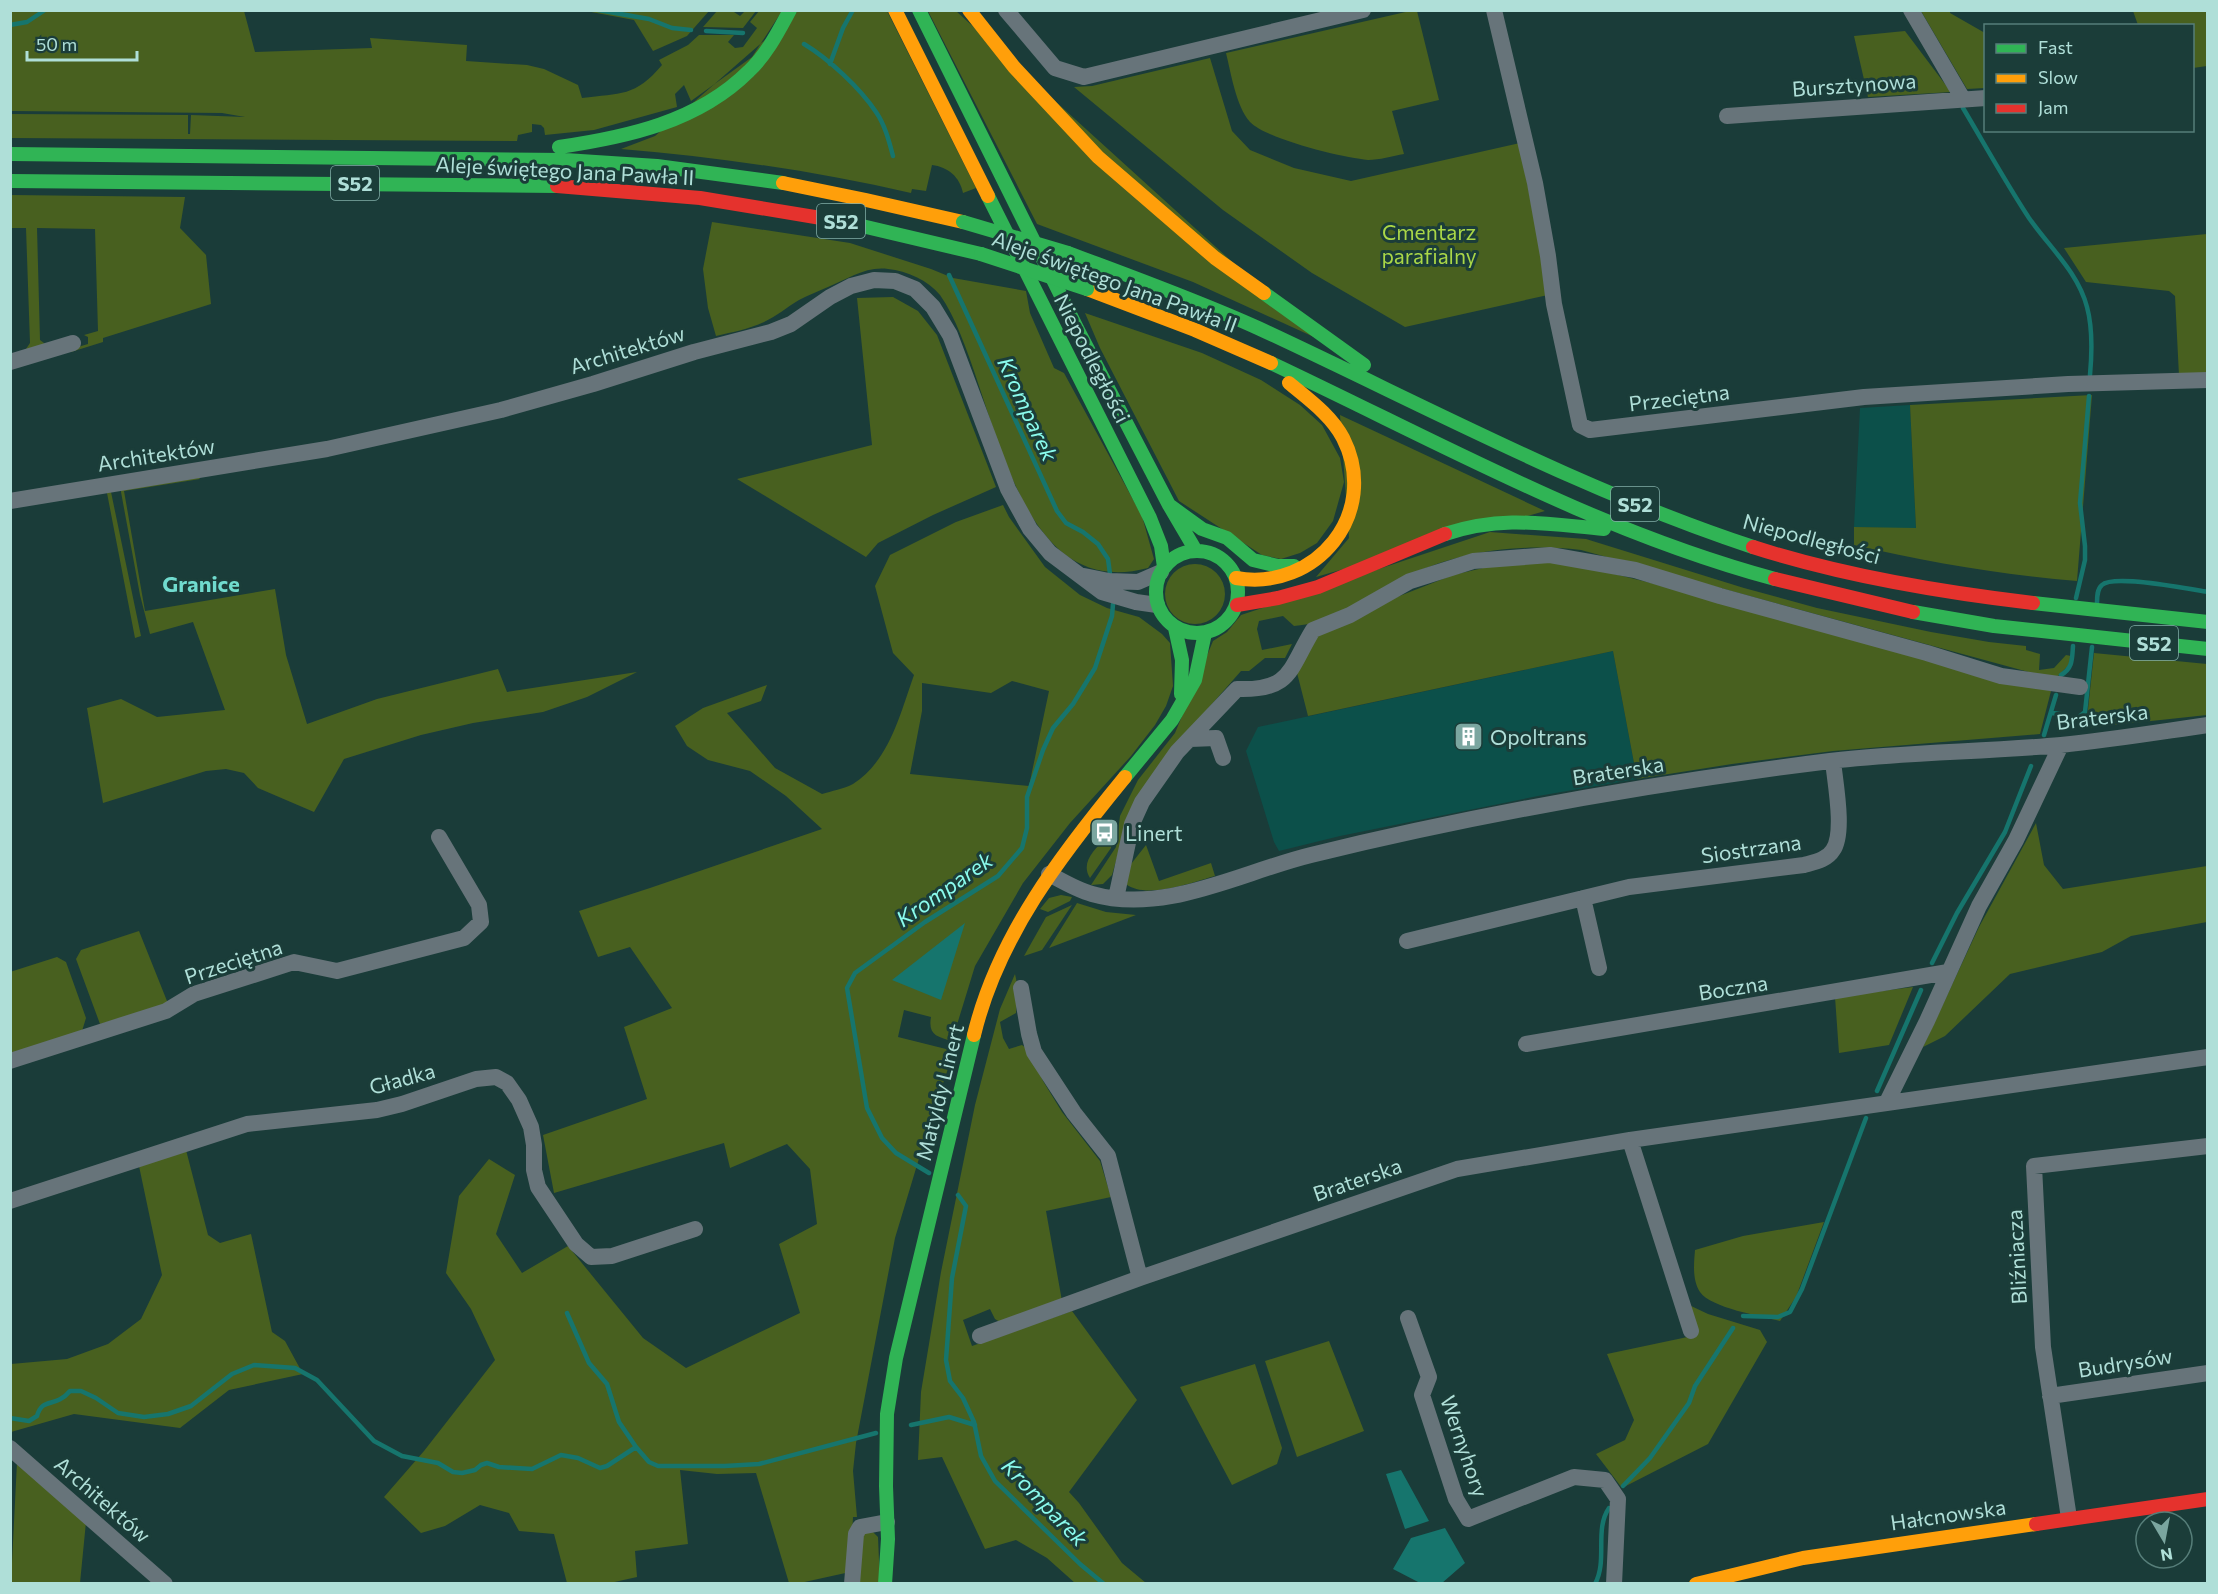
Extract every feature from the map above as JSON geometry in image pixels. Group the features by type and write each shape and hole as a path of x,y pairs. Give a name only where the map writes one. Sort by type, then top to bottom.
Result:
{"main road":[{"path":"466,158 608,140 649,130 686,116 726,92 743,77 767,50 790,10"},
{"name":"Niepodległości","path":"895,10 1150,518 1161,546 1162,569"},
{"name":"Niepodległości","path":"919,10 1073,320 1169,505 1196,551"},
{"path":"969,10 1014,67 1098,157 1215,258 1429,411"},
{"name":"Aleje świętego Jana Pawła II","path":"10,154 583,160 702,171 785,182 963,222 1068,253 1173,292 1258,328 1429,411"},
{"name":"Aleje świętego Jana Pawła II","path":"10,181 544,185 634,190 700,198 841,221 981,254 1087,289 1182,324 1260,358 1543,495 1630,531"},
{"path":"1236,578 1265,581 1280,578 1325,551 1350,511 1355,488 1352,462 1342,436 1323,413 1260,358"},
{"name":"Niepodległości","path":"1429,411 1553,470 1625,501 1715,534 1850,573 1984,598 2208,622"},
{"path":"1169,505 1202,529 1227,538 1253,560 1278,566 1305,565"},
{"path":"1237,604 1275,599 1319,586 1436,536 1484,524 1527,521 1630,531"},
{"name":"S52","path":"1630,531 1754,573 1848,598 1942,617 2064,634 2208,648"},
{"path":"1196,551 1206,552 1225,561 1236,578 1239,591 1237,604 1231,617 1221,627 1205,633 1188,633 1175,628 1164,618 1157,605 1156,583 1162,569 1178,555 1196,551"},
{"name":"Matyldy Linert","path":"1175,628 1183,664 1178,710"},
{"name":"Matyldy Linert","path":"885,1584 887,1414 896,1358 977,1023 1001,959 1027,908 1088,822 1162,734 1178,710 1195,680 1205,633"},
{"name":"Hałcnowska","path":"1696,1584 1803,1558 2208,1499"},
{"name":"Matyldy Linert","path":"887,1531 899,1584"}],"street":[{"path":"1006,10 1055,68 1084,77 1363,10"},
{"name":"Przeciętna","path":"1494,10 1535,183 1554,304 1580,425 1590,430 1864,397 2068,384 2208,380"},
{"path":"1911,10 1964,99"},
{"name":"Bursztynowa","path":"1727,116 1984,98"},
{"name":"Architektów","path":"10,501 327,449 501,410 694,352 771,332 791,324 830,297 851,286 874,279 895,281 915,289 933,307 950,335 1008,489 1030,529 1050,553 1102,592 1157,605"},
{"path":"10,362 73,344"},
{"path":"1116,898 1132,824 1142,802 1177,752 1237,689 1258,690 1279,683 1292,670 1313,630 1350,615 1410,581 1473,561 1550,555 1635,570 2001,676 2080,687"},
{"name":"Architektów","path":"1077,575 1109,581 1138,582 1162,569"},
{"name":"Braterska","path":"1049,874 1092,894 1116,898 1148,899 1183,893 1309,855 1541,805 1692,780 1833,761 2061,745 2208,725"},
{"path":"1190,738 1216,738 1223,758"},
{"path":"1887,1102 1979,906 2016,840 2061,745"},
{"name":"Siostrzana","path":"1407,941 1629,887 1804,865 1822,860 1833,850 1839,834 1833,761"},
{"path":"1126,855 1143,835"},
{"name":"Przeciętna","path":"10,1061 166,1011 194,994 294,962 337,971 464,938 481,922 480,904 439,837"},
{"path":"1583,898 1599,968"},
{"name":"Boczna","path":"1526,1044 1947,972"},
{"path":"1021,988 1034,1053 1074,1113 1108,1156 1140,1278"},
{"name":"Braterska","path":"980,1336 1457,1168 1887,1102 2208,1057"},
{"name":"Gładka","path":"10,1201 247,1124 377,1110 476,1079 496,1077 507,1083 519,1100 531,1127 534,1170 538,1187 576,1244 591,1257 612,1256 695,1229"},
{"path":"1630,1140 1690,1331"},
{"name":"Bliźniacza","path":"2069,1518 2043,1347 2034,1166 2208,1146"},
{"name":"Wernyhory","path":"1408,1318 1429,1377 1422,1395 1456,1500 1468,1520 1574,1477 1605,1480 1617,1499 1614,1584"},
{"name":"Budrysów","path":"2050,1396 2208,1373"},
{"name":"Architektów","path":"10,1448 165,1584"},
{"path":"852,1584 856,1534 860,1527 887,1531"}],"shaded area":[{"path":"1910,405 1916,529 1854,527 1860,408"},
{"path":"1613,651 1637,779 1538,796 1340,836 1279,851 1274,842 1246,751 1258,727"},
{"path":"965,923 941,1000 892,980"},
{"path":"1401,1470 1429,1521 1405,1529 1386,1474"},
{"path":"1445,1528 1465,1563 1442,1583 1420,1583 1393,1569 1411,1538"}],"green space":[{"path":"10,11 244,11 255,52 372,48 370,38 467,45 466,61 527,65 544,69 578,85 582,98 617,94 635,88 644,83 662,65 659,60 688,45 699,35 734,35 728,42 735,48 743,47 757,28 750,22 759,11 782,11 752,57 691,101 684,85 675,94 677,107 594,130 545,135 541,125 532,124 532,132 518,135 517,141 11,138 11,114 188,115 188,134 190,134 191,115 245,117 222,113 11,111"},
{"path":"586,11 709,11 687,36 653,51 634,20"},
{"path":"717,11 735,11 740,16 745,11 756,11 743,28 703,27"},
{"path":"798,11 887,11 976,188 963,193 959,182 952,174 932,165 926,191 912,189 911,193 766,166 621,149 655,136"},
{"path":"928,11 956,11 1316,338 1193,282 1037,224"},
{"path":"1417,11 1439,100 1392,111 1404,154 1368,160 1324,152 1272,135 1250,122 1245,115 1235,89 1226,53"},
{"path":"1921,11 1950,11 1984,32 1984,88 1967,89"},
{"path":"2133,11 2207,11 2207,66 2194,68 2194,24 2138,24"},
{"path":"1905,31 1951,92 1868,97 1854,36"},
{"name":"Cmentarz parafialny","path":"1210,58 1232,131 1250,150 1294,168 1351,181 1520,143 1548,295 1405,327 1312,273 1223,210 1074,87 1092,86"},
{"path":"11,195 185,197 180,228 206,255 211,304 103,338 103,342 71,352 71,349 88,344 88,337 84,335 98,331 95,229 37,228 40,340 48,346 22,355 30,343 26,228 11,228"},
{"path":"712,222 850,243 953,278 1026,291 1030,313 1054,368 1064,373 1142,516 1154,559 1148,568 1100,570 1063,552 1034,519 1011,475 959,331 940,295 917,277 888,269 865,271 802,298 764,322 716,336 708,308 703,269"},
{"path":"2207,234 2207,375 2179,376 2175,296 2169,291 2086,282 2064,248"},
{"path":"893,297 918,311 937,335 996,487 878,543 866,557 737,479 872,445 857,298"},
{"path":"1085,313 1202,353 1261,380 1300,405 1322,425 1340,458 1344,482 1333,521 1317,543 1300,553 1281,559 1262,555 1179,501 1100,348"},
{"path":"2092,395 2077,581 1965,567 1854,545 1854,527 1916,528 1910,405"},
{"path":"1340,415 1545,511 1316,577 1349,538"},
{"path":"196,474 200,479 124,491 145,611 275,589 286,655 307,724 377,699 498,669 507,692 637,672 587,697 543,712 473,723 421,735 344,759 314,812 258,788 244,773 226,769 206,771 103,803 87,708 121,699 157,717 225,710 193,622 150,634 140,595 121,492 121,488"},
{"path":"111,492 141,636 135,638 107,493"},
{"path":"1003,505 1045,567 1080,595 1107,608 1139,617 1162,634 1170,643 1173,686 1166,706 1155,725 1131,756 1070,823 1023,883 975,966 952,1041 934,1034 930,1023 931,1017 904,1010 898,1037 954,1051 895,1238 856,1443 853,1471 857,1517 853,1517 850,1572 800,1583 789,1583 756,1473 717,1474 680,1470 688,1544 635,1551 637,1577 610,1583 567,1583 554,1534 519,1531 509,1513 480,1505 445,1526 421,1533 384,1497 424,1451 495,1360 471,1309 446,1273 459,1196 489,1159 515,1175 496,1234 522,1273 568,1246 643,1338 686,1368 800,1313 779,1244 817,1224 810,1169 787,1144 730,1168 724,1143 554,1193 543,1135 647,1099 624,1027 672,1008 630,947 598,957 579,911 822,829 786,796 750,771 708,760 687,746 675,726 703,708 767,685 761,701 727,713 775,768 822,794 853,784 866,774 885,749 914,675 893,653 875,586 890,555 956,522","holes":["1012,681 1049,691 1029,786 910,774 922,711 922,683 991,693"]},
{"path":"1490,532 1586,539 1817,608 1931,632 2026,646 2026,650 2040,654 2039,670 2054,668 2066,655 2071,656 2069,665 2058,676 2047,677 1581,550 1510,549 1465,556 1398,580 1321,621 1294,626 1283,616 1259,621 1257,629 1262,650 1292,644 1285,658 1265,658 1249,671 1241,671 1204,713 1118,854 1112,875 1103,884 1091,885 1116,847 1120,816 1138,780 1175,733 1213,641 1227,632 1241,615"},
{"path":"1548,562 1598,570 1651,583 2051,691 2040,734 1833,751 1637,779 1613,651 1308,716 1295,665 1313,630 1453,575 1500,564"},
{"path":"1189,564 1201,564 1212,569 1220,577 1225,594 1223,606 1212,619 1201,624 1189,624 1178,619 1170,611 1165,600 1165,588 1170,577 1178,569"},
{"path":"2094,653 2207,664 2207,715 2086,728"},
{"path":"2036,823 2044,865 2063,889 2207,866 2207,922 2131,936 2102,952 2010,974 1945,1036 1923,1047 1979,927"},
{"path":"1113,834 1111,848 1090,878 1087,867 1090,856 1105,838 1108,841"},
{"path":"1146,845 1159,881 1211,863 1215,876 1157,890 1145,890 1126,884 1131,864"},
{"path":"1061,895 1072,897 1070,901 1048,912 1040,909 1049,898"},
{"path":"1077,903 1106,912 1136,915 1049,948"},
{"path":"1072,905 1042,950 1024,956 1046,917"},
{"path":"139,931 169,1006 100,1024 76,959 81,950"},
{"path":"57,957 66,962 86,1018 82,1031 11,1056 10,972"},
{"path":"1015,974 1018,988 1016,1013 1000,1022 1003,1038 1009,1049 1022,1045 1030,1051 1043,1081 1062,1112 1100,1161 1111,1197 1046,1211 1062,1301 1000,1322 995,1319 990,1309 963,1320 972,1346 1072,1311 1137,1400 1069,1492 1122,1563 1146,1583 1075,1583 1047,1558 1016,1540 985,1549 942,1457 918,1460 921,1392 941,1272 975,1105 1000,1009"},
{"path":"1913,987 1889,1045 1839,1053 1835,997"},
{"path":"186,1150 208,1235 220,1243 251,1234 272,1332 285,1341 303,1374 229,1390 180,1428 74,1414 11,1432 11,1364 67,1359 108,1344 141,1319 162,1275 139,1166"},
{"path":"1824,1222 1796,1297 1780,1321 1714,1303 1706,1298 1697,1287 1694,1271 1695,1250 1743,1236"},
{"path":"1689,1305 1708,1314 1760,1330 1767,1342 1708,1444 1622,1488 1596,1454 1625,1440 1634,1420 1607,1354 1697,1335"},
{"path":"1329,1341 1364,1431 1297,1457 1265,1361"},
{"path":"1255,1364 1282,1448 1277,1464 1232,1485 1180,1387"},
{"path":"17,1462 86,1522 80,1583 11,1583"},
{"path":"871,1530 878,1537 880,1583 856,1584 861,1536"}],"waterway":[{"name":"Kromparek","path":"10,25 27,22 45,10"},
{"name":"Kromparek","path":"598,10 649,19 672,28 691,30"},
{"path":"830,64 843,28 853,10"},
{"name":"Kromparek","path":"706,31 743,33"},
{"name":"Kromparek","path":"804,44 834,66 869,103 882,122 893,156"},
{"path":"1963,108 2020,205 2070,271 2083,294 2091,332 2090,375"},
{"name":"Kromparek","path":"949,275 1057,511 1066,523 1083,532 1098,544 1108,559 1110,574"},
{"path":"2076,598 2085,560 2080,503 2089,396"},
{"path":"2097,603 2099,589 2109,582 2152,583 2208,592"},
{"name":"Kromparek","path":"929,1173 896,1153 882,1138 867,1108 847,988 855,973 925,922 998,876 1022,848 1027,828 1027,797 1043,750 1053,728 1073,704 1095,668 1112,616 1113,604"},
{"path":"2061,675 2070,666 2073,646"},
{"path":"2080,716 2085,712 2092,647"},
{"path":"2044,735 2056,695"},
{"path":"2052,713 2061,714"},
{"path":"1932,963 1957,913 2005,832 2031,766"},
{"path":"1877,1091 1921,990"},
{"path":"1743,1316 1778,1317 1790,1312 1802,1289 1866,1118"},
{"name":"Kromparek","path":"958,1195 966,1206 952,1278 946,1360 950,1381 963,1398 974,1422 981,1456 995,1481 1080,1564 1104,1584"},
{"path":"567,1313 589,1363 607,1384 619,1422 636,1447"},
{"path":"1623,1486 1650,1458 1689,1403 1695,1386 1733,1328"},
{"path":"10,1418 29,1421 37,1416 43,1406 59,1400 70,1391 81,1391 118,1413 144,1417 168,1414 191,1406 232,1374 254,1365 295,1368 317,1380 374,1441 402,1456 438,1463 453,1472 462,1473 475,1470 487,1463 499,1467 532,1469 561,1455 578,1458 600,1468 636,1447 649,1462 658,1466 759,1464 876,1433"},
{"path":"911,1425 949,1417 975,1425"},
{"path":"1595,1584 1601,1565 1602,1526 1609,1508"}],"traffic: fast":[{"path":"559,147 636,132 684,115 707,103 749,71 772,42 790,10"},
{"path":"919,10 1078,330 1169,505 1196,551"},
{"path":"10,154 565,160 657,166 783,183"},
{"path":"10,181 557,186"},
{"path":"988,196 1150,518 1161,546 1164,567"},
{"path":"845,222 981,254"},
{"path":"963,222 1068,253"},
{"path":"1068,253 1188,298 1258,328 1564,473 1689,524 1753,547"},
{"path":"981,254 1087,289"},
{"path":"1264,293 1364,365"},
{"path":"1271,363 1580,510 1708,559 1775,579"},
{"path":"1169,505 1202,529 1227,538 1253,560 1278,566 1294,566"},
{"path":"1445,534 1486,524 1524,522 1604,529"},
{"path":"1197,551 1213,554 1226,563 1235,576 1238,592 1235,608 1226,621 1213,630 1197,633 1181,630 1168,621 1159,608 1156,592 1159,576 1168,563 1181,554 1197,551"},
{"path":"2033,603 2208,622"},
{"path":"1913,612 1994,626 2208,649"},
{"path":"1175,628 1182,660 1181,694"},
{"path":"1125,777 1172,720 1195,680 1205,633"},
{"path":"885,1584 888,1539 887,1414 896,1358 974,1035"}],"traffic: slow":[{"path":"895,10 988,196"},
{"path":"969,10 1014,67 1098,157 1215,258 1264,293"},
{"path":"783,183 963,222"},
{"path":"1087,289 1195,330 1271,363"},
{"path":"1236,578 1265,579 1292,573 1315,560 1334,541 1347,519 1354,493 1353,466 1343,438 1326,415 1289,383"},
{"path":"974,1035 985,999 1015,930 1055,867 1125,777"},
{"path":"1696,1584 1803,1558 2036,1524"}],"traffic: jam":[{"path":"557,186 700,198 845,222"},
{"path":"1237,605 1278,598 1318,587 1445,534"},
{"path":"1753,547 1856,575 1962,594 2033,603"},
{"path":"1775,579 1913,612"},
{"path":"2036,1524 2208,1499"}],"place":[{"name":"Opoltrans","path":"1469,736"},
{"name":"Linert","path":"1104,832"}],"district":[{"name":"Granice","path":"201,583"}]}
